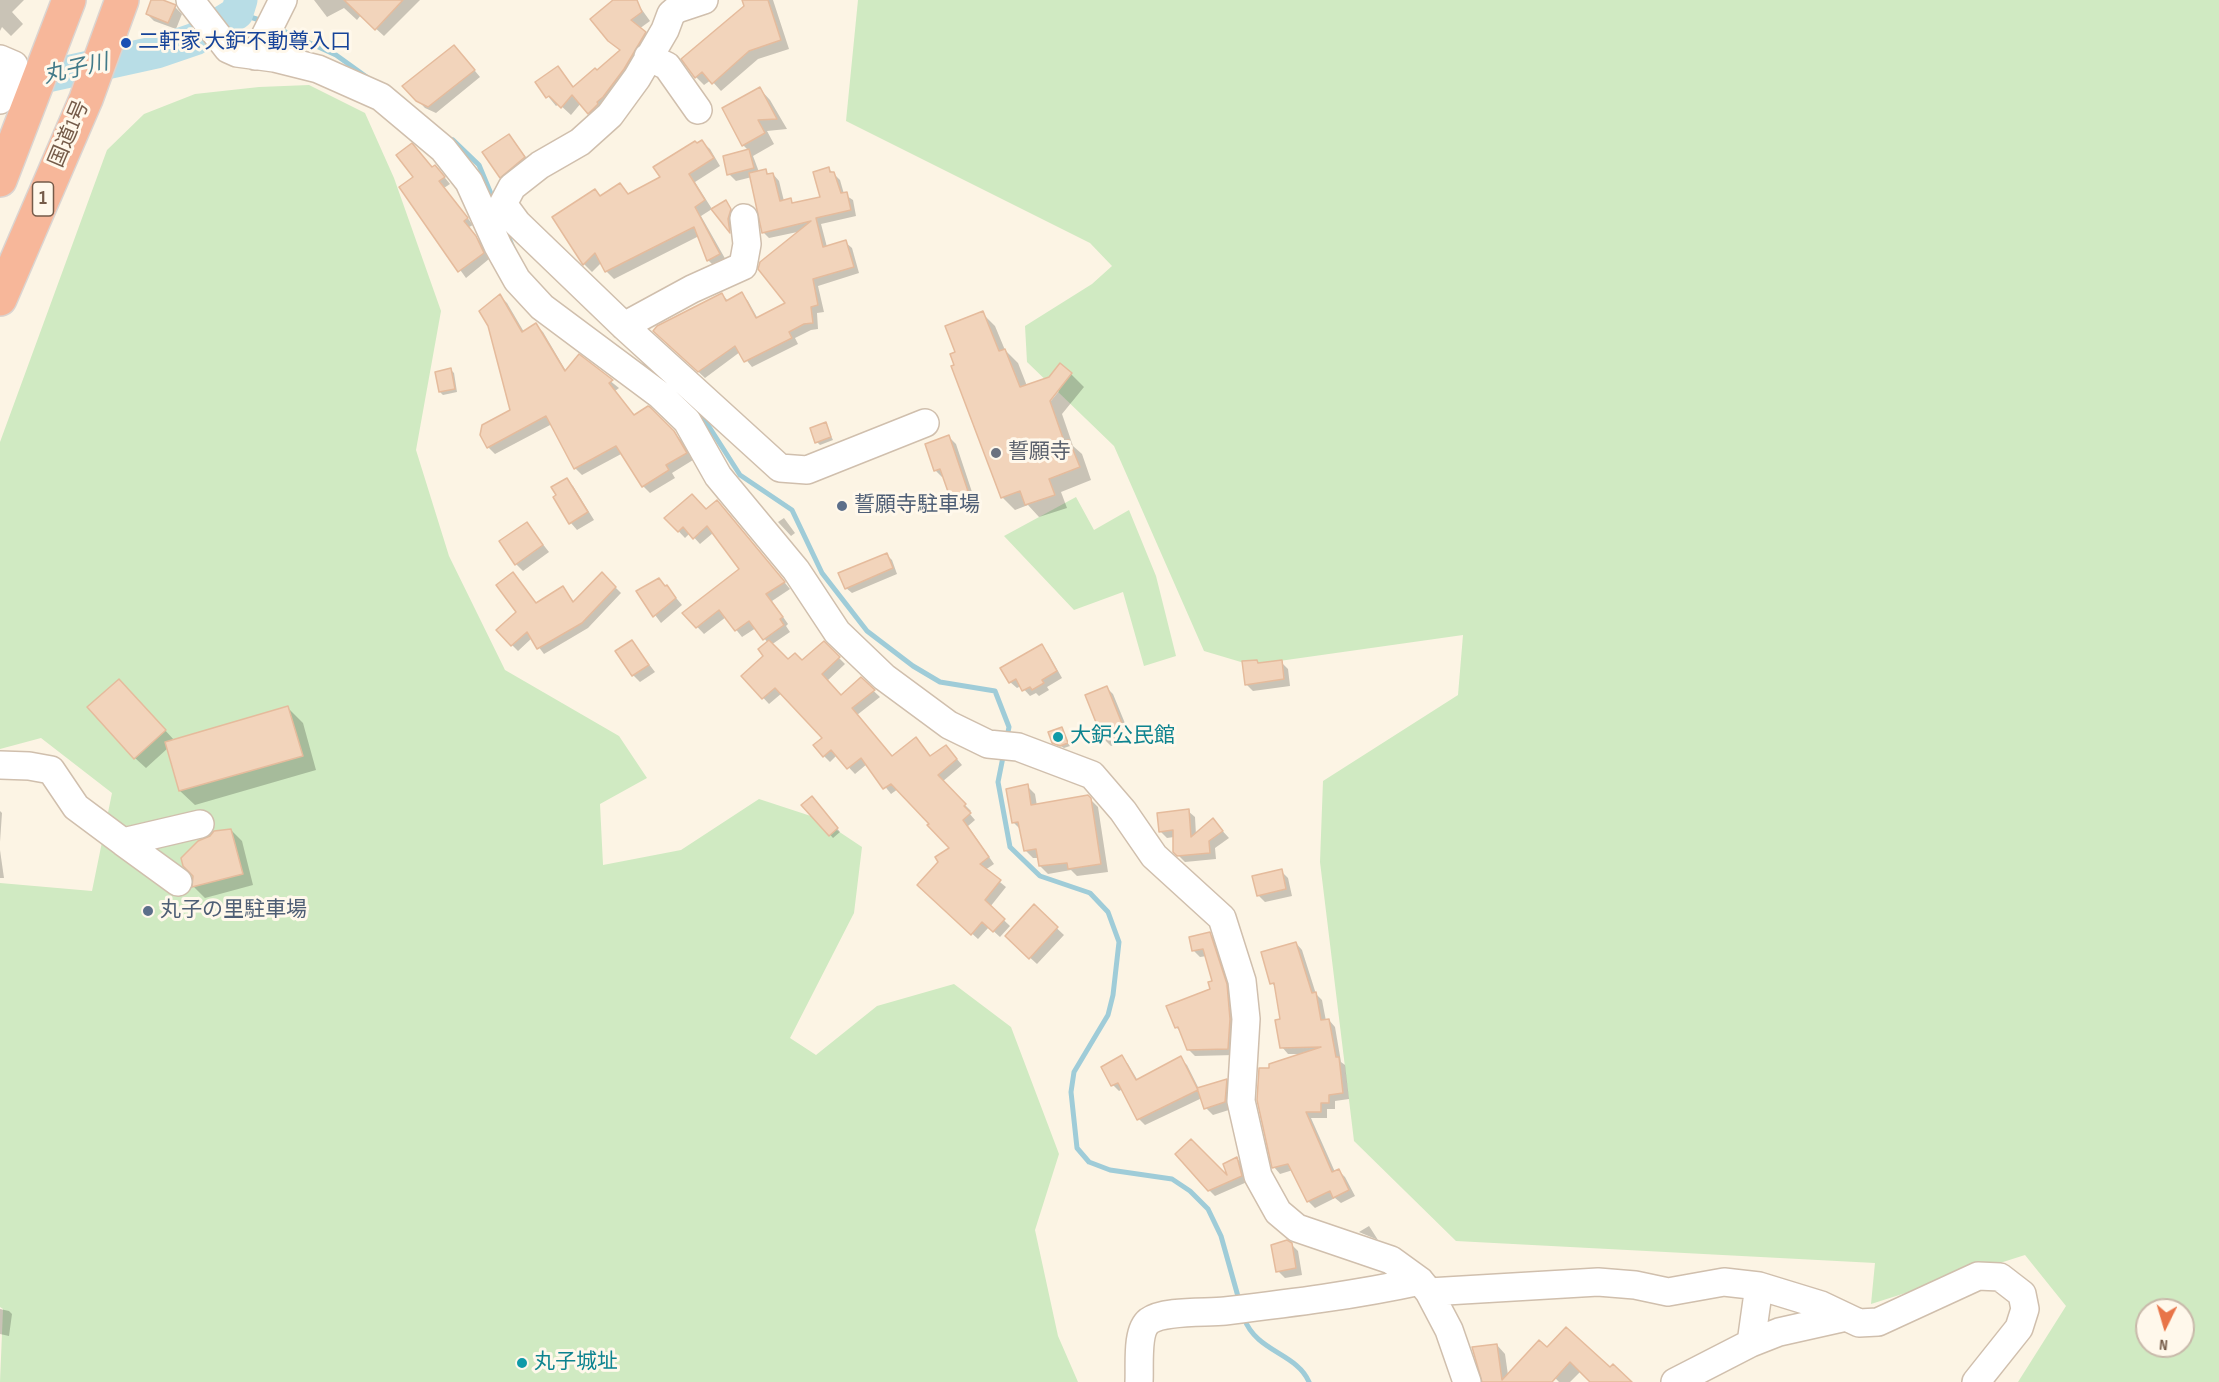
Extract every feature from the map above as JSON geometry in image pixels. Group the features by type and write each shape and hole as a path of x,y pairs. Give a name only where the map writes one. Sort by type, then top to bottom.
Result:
{"highway":[{"name":"1","path":"0,180 14,102 48,53 69,0"},
{"name":"国道1号","path":"0,299 86,99 122,0"}],"street":[{"path":"491,204 540,165 580,141 610,115 637,78 665,30 671,14 677,9 704,0"},
{"path":"255,56 285,2"},
{"path":"196,7 228,49 237,53 274,58 318,69 381,97 443,149 469,182 491,204 517,223 628,329 780,468 807,470 925,423"},
{"path":"648,57 668,66 698,110"},
{"path":"7,62 14,102"},
{"path":"491,204 498,246 517,280 542,307 660,395 687,421 718,476 796,570 837,632 884,677 948,725 988,744 1018,747 1092,775 1123,811 1154,856 1222,918 1242,981 1246,1019 1241,1101 1258,1176 1278,1212 1297,1228 1391,1260 1425,1287 1449,1330 1467,1382"},
{"path":"614,361 628,329 692,289 743,266 747,244 744,218"},
{"path":"0,765 29,766 51,770 76,807 178,882"},
{"path":"123,842 200,824"},
{"path":"1139,1382 1141,1330 1149,1320 1163,1315 1238,1309 1425,1287 1598,1282 1635,1285 1668,1292 1724,1282 1759,1286 1821,1305 1859,1323 1878,1322 1978,1275 2000,1276 2022,1294 2025,1309 2019,1328 1976,1382"},
{"path":"1751,1343 1759,1286"},
{"path":"1675,1382 1751,1343 1779,1332 1846,1317"}],"green space":[{"path":"858,0 2219,0 2219,1382 2018,1382 2066,1306 2025,1255 1871,1304 1875,1263 1456,1241 1354,1141 1320,862 1323,781 1458,695 1463,635 1251,665 1204,651 1114,446 1027,362 1025,326 1092,284 1112,266 1090,243 846,121"},
{"path":"309,85 365,113 394,178 441,311 416,450 449,556 505,670 619,736 647,778 600,804 603,865 681,850 759,799 820,819 862,847 854,913 790,1038 816,1055 877,1006 954,984 1011,1027 1059,1154 1035,1230 1058,1336 1078,1382 0,1382 3,1309 0,1307 0,883 92,891 112,793 41,738 0,749 0,442 107,150 144,114 195,94 259,87"},
{"path":"1076,497 1094,530 1129,510 1156,576 1176,656 1144,666 1123,592 1074,610 1004,536"}],"building":[{"path":"151,0 163,0 176,5 168,23 146,14"},
{"path":"344,0 403,0 375,30"},
{"path":"613,0 637,0 642,12 631,20 646,32 624,69 588,114 572,95 561,108 549,96 546,98 535,82 558,66 573,87 620,50 608,41 590,19"},
{"path":"742,0 768,0 781,40 749,51 712,84 702,72 695,78 681,59 744,6"},
{"path":"454,45 475,70 428,107 416,101 402,86"},
{"path":"760,87 777,119 758,120 765,133 742,146 722,108"},
{"path":"509,134 525,157 500,178 482,152"},
{"path":"702,140 714,158 689,174 705,200 695,207 720,254 707,261 694,227 605,272 595,253 583,265 552,217 595,189 600,196 620,183 628,194 660,177 653,167 695,141 697,143"},
{"path":"412,143 432,167 435,165 445,177 439,181 468,218 464,221 476,236 484,253 458,272 399,187 413,177 396,155"},
{"path":"749,149 754,168 727,175 723,156"},
{"path":"829,167 830,172 834,172 841,193 847,192 851,210 816,218 823,247 846,240 854,267 813,279 818,305 811,307 813,323 804,324 789,332 792,338 744,362 735,346 698,372 653,331 657,326 722,293 726,301 742,292 756,318 785,303 758,269 760,262 811,221 762,233 749,173 766,169 767,174 773,173 780,201 791,198 792,203 820,197 813,172"},
{"path":"726,200 731,209 728,219 730,233 711,209"},
{"path":"500,294 522,332 536,323 565,371 579,354 613,380 609,383 634,415 650,407 674,431 687,453 666,465 669,470 642,487 616,446 574,469 546,416 487,448 480,435 482,425 510,410 488,326 479,311"},
{"path":"983,311 999,351 1005,349 1020,387 1049,377 1060,363 1072,373 1050,401 1064,441 1069,440 1080,467 1049,479 1055,495 1025,505 1020,491 1001,498 951,366 954,365 950,354 955,352 945,326"},
{"path":"451,368 455,389 439,392 435,372"},
{"path":"826,422 831,437 815,443 810,428"},
{"path":"949,435 970,497 952,503 940,469 934,471 925,444"},
{"path":"567,478 588,512 569,524 553,497 556,495 551,487"},
{"path":"692,494 706,509 717,500 785,582 766,594 783,617 780,619 784,625 763,640 749,621 735,631 719,610 696,628 682,613 739,569 707,526 693,539 683,527 678,532 664,518"},
{"path":"527,522 543,545 515,565 499,541"},
{"path":"887,553 893,568 845,589 838,573"},
{"path":"513,572 536,603 563,586 573,602 602,572 616,587 582,623 537,649 527,632 511,646 496,630 516,612 496,585"},
{"path":"659,578 676,598 653,617 636,591"},
{"path":"632,640 649,665 632,676 615,651"},
{"path":"769,640 788,659 795,653 802,660 824,641 840,657 822,674 841,695 861,677 875,690 852,708 892,756 916,737 930,756 946,745 957,759 938,775 966,804 964,806 971,813 963,820 989,857 980,864 1001,880 985,900 1005,919 993,932 982,922 971,935 917,885 938,862 935,857 949,848 891,784 883,789 861,758 847,769 831,750 823,757 813,745 822,738 775,688 762,699 741,676 763,656 758,649"},
{"path":"1042,644 1057,671 1042,680 1044,683 1032,690 1030,687 1022,691 1016,679 1009,683 1000,668"},
{"path":"1257,660 1258,663 1282,660 1284,679 1245,685 1242,661"},
{"path":"119,679 166,730 134,759 87,707"},
{"path":"1107,686 1125,731 1103,740 1085,695"},
{"path":"288,706 303,756 179,791 165,742"},
{"name":"大鈩公民館","path":"1062,727 1068,743 1060,746 1052,743 1048,732"},
{"path":"1028,784 1031,805 1088,795 1091,798 1101,864 1068,869 1067,863 1039,866 1036,849 1024,851 1018,822 1012,823 1006,789"},
{"path":"812,796 838,828 829,836 801,805"},
{"path":"1189,809 1191,837 1213,818 1223,831 1209,841 1210,853 1177,856 1173,852 1173,830 1159,832 1157,813"},
{"path":"231,829 243,874 192,887 193,876 183,866 181,858 198,841 210,836 214,831"},
{"path":"1282,869 1286,889 1257,896 1252,876"},
{"path":"1034,904 1058,927 1029,959 1005,936"},
{"path":"1210,932 1227,984 1230,1019 1228,1049 1187,1050 1166,1006 1210,989 1208,982 1212,981 1203,949 1192,951 1189,937"},
{"path":"1296,942 1312,993 1316,992 1321,1020 1329,1019 1336,1057 1339,1057 1343,1093 1329,1095 1329,1103 1321,1103 1321,1112 1306,1112 1332,1172 1339,1169 1349,1190 1333,1198 1330,1191 1307,1202 1288,1164 1272,1168 1257,1100 1259,1068 1269,1068 1269,1064 1321,1047 1280,1048 1275,1020 1280,1019 1274,983 1270,984 1261,952"},
{"path":"1122,1055 1136,1080 1181,1056 1198,1090 1137,1120 1118,1083 1111,1086 1101,1067"},
{"path":"1227,1079 1225,1102 1204,1109 1197,1088"},
{"path":"1191,1139 1227,1175 1223,1164 1237,1157 1242,1176 1208,1191 1175,1154"},
{"path":"1287,1240 1292,1243 1296,1268 1276,1272 1271,1245"},
{"path":"1566,1327 1610,1367 1613,1364 1632,1382 1590,1382 1570,1362 1552,1382 1482,1382 1472,1347 1497,1344 1502,1380 1539,1340 1547,1347"}],"waterway":[{"name":"丸子川","path":"16,83 157,52 195,39 237,13 241,0"},
{"path":"237,13 263,21"},
{"path":"277,28 336,55 368,78"},
{"path":"453,140 479,165 494,201"},
{"path":"504,226 513,248"},
{"path":"681,398 699,411 740,475 792,510 822,573 867,631 913,666 940,682 995,691 1009,727 1007,737"},
{"path":"1004,752 998,782 1010,847 1040,876 1090,893 1108,912 1119,942 1113,995 1108,1015 1074,1072 1071,1092 1077,1148 1089,1162 1110,1170 1172,1179 1190,1191 1208,1209 1221,1236 1239,1300"},
{"path":"1244,1318 1258,1338 1295,1365 1309,1382"}],"place":[{"name":"二軒家 大鈩不動尊入口","path":"126,43"},
{"name":"誓願寺","path":"996,453"},
{"name":"誓願寺駐車場","path":"842,506"},
{"name":"大鈩公民館","path":"1058,737"},
{"name":"丸子の里駐車場","path":"148,911"},
{"name":"丸子城址","path":"522,1363"}]}
